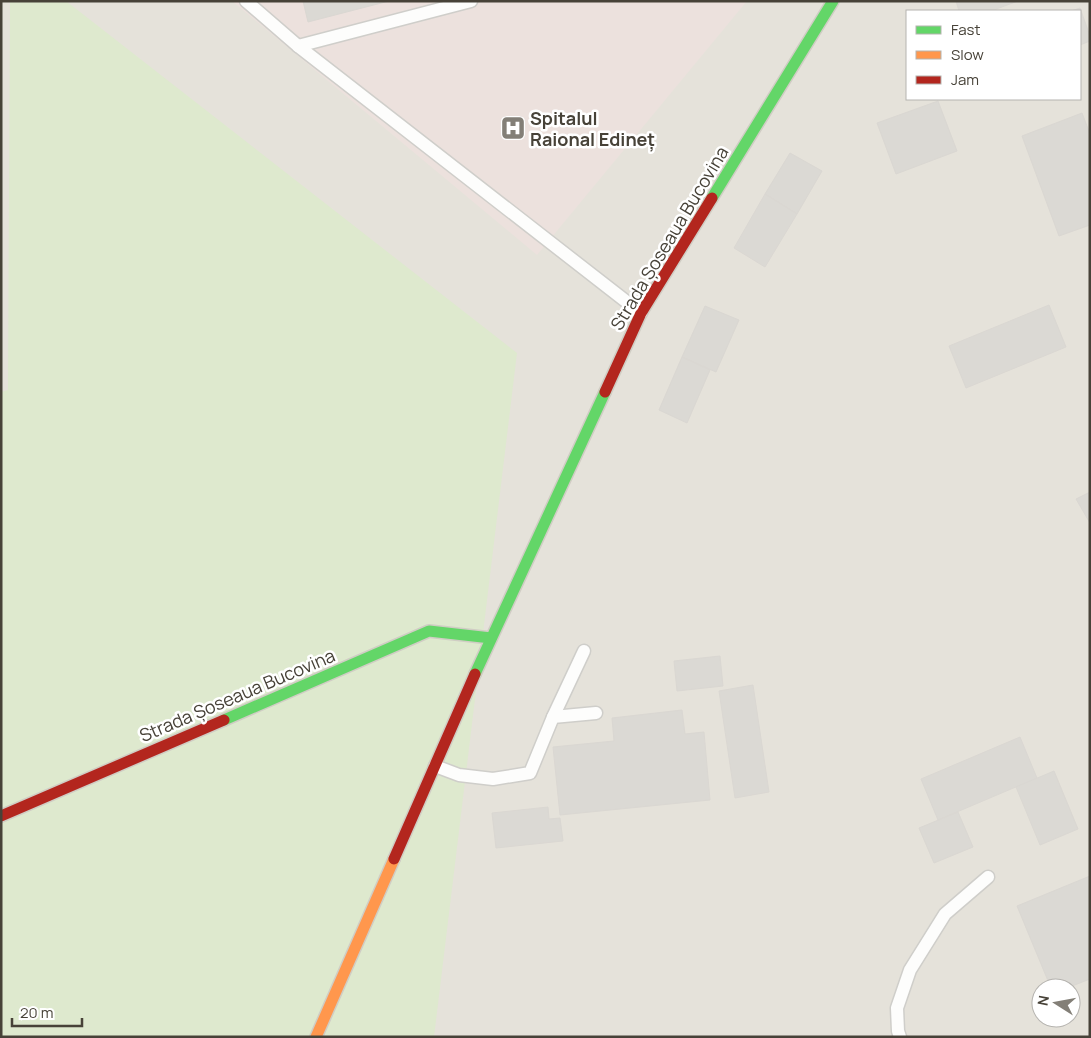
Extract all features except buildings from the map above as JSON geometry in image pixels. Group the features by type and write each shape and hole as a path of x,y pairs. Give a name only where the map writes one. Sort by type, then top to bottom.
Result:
{"main road":[{"name":"Strada Șoseaua Bucovina","path":"316,1037 490,638 640,313 833,1"},
{"name":"Strada Șoseaua Bucovina","path":"1,816 429,631 490,638"}],"lane":[{"path":"246,1 298,46 640,313"},
{"path":"298,46 471,1"},
{"path":"435,766 460,775 494,779 530,773 553,717 584,651"},
{"path":"553,717 596,713"},
{"path":"900,1037 897,1008 910,970 945,914 988,877"}],"shaded area":[{"path":"1,1 1090,1 1090,1037 1,1037"},
{"name":"Spitalul Raional Edineț","path":"232,1 747,1 537,255"}],"green space":[{"path":"10,1 66,1 517,353 434,1037 1,1037 1,392 8,390"}],"traffic: fast":[{"path":"712,198 833,1"},
{"path":"475,674 605,392"},
{"path":"224,720 429,631 491,638"}],"traffic: slow":[{"path":"316,1037 394,859"}],"traffic: jam":[{"path":"605,392 641,313 712,198"},
{"path":"394,859 475,674"},
{"path":"1,816 224,720"}],"place":[{"name":"Spitalul Raional Edineț","path":"513,128"}]}
